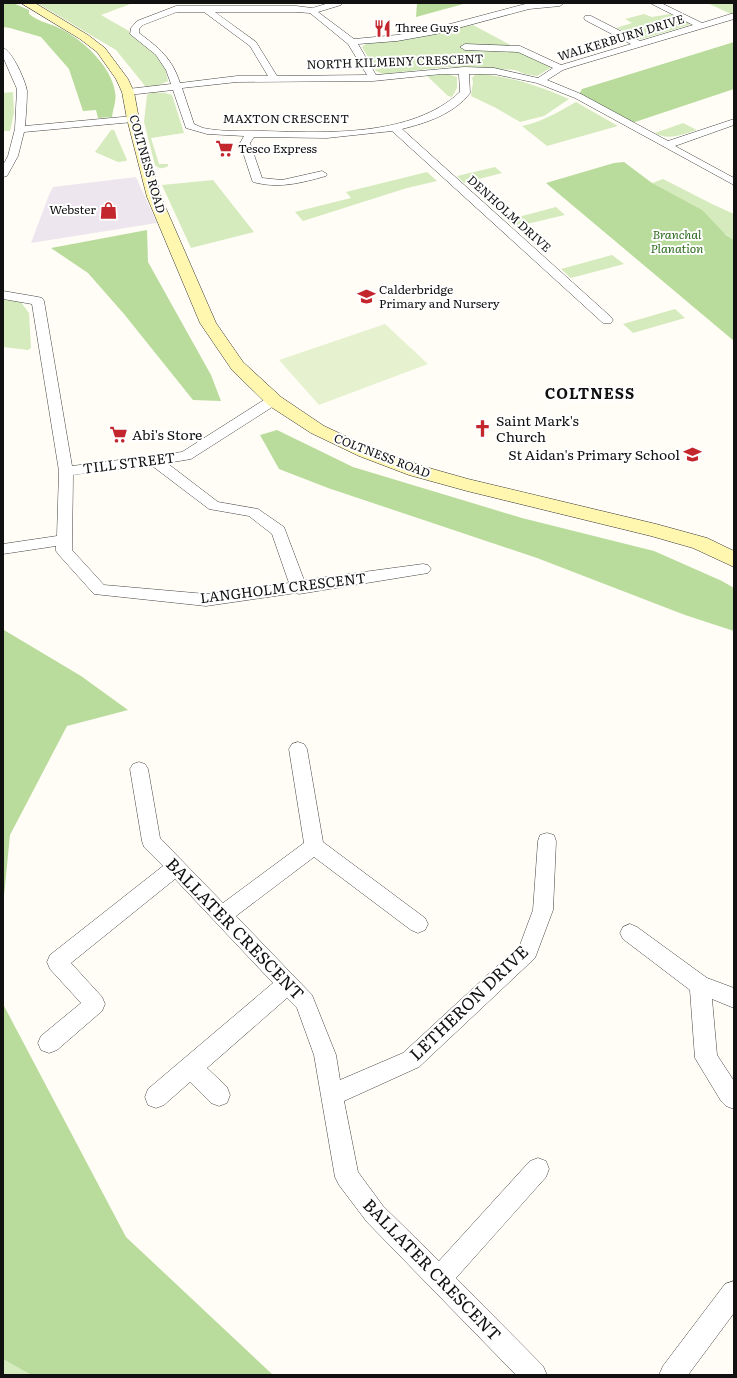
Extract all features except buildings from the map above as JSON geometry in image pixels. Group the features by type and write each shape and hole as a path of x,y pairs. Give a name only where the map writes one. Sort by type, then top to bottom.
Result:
{"street":[{"name":"COLTNESS ROAD","path":"27,3 84,37 101,50 122,79 128,92 132,119 154,197 208,323 217,340 232,361 272,401 296,418 339,441 413,469 472,487 615,518 703,544 734,560"},
{"path":"207,10 296,9 312,11 338,3"},
{"path":"352,42 397,38 436,31 529,6 560,3"},
{"path":"654,3 701,26"},
{"name":"MAXTON CRESCENT","path":"207,10 176,9 168,11 140,23 135,28 134,34 159,53 171,70 175,86 190,126 199,131 250,134 344,133 394,127 416,122 437,114 456,102 465,93 464,70"},
{"path":"207,10 253,44 274,78"},
{"path":"312,11 352,42 373,78"},
{"name":"WALKERBURN DRIVE","path":"540,81 560,68 734,16"},
{"path":"588,18 639,44"},
{"path":"465,47 520,49 560,68"},
{"path":"3,51 10,60 22,89 20,129 13,156 3,174"},
{"name":"NORTH KILMENY CRESCENT","path":"128,92 237,80 274,78 373,78 464,70 494,71 540,81 578,96 734,182"},
{"path":"20,129 132,119"},
{"path":"667,145 734,122"},
{"name":"DENHOLM DRIVE","path":"394,127 607,320"},
{"path":"250,134 246,143 257,180 266,183 279,184 322,174"},
{"name":"LANGHOLM CRESCENT","path":"3,295 38,301 66,471 64,550 100,590 206,600 299,588 423,569"},
{"name":"TILL STREET","path":"66,471 186,456 272,401"},
{"path":"154,460 214,506 254,512 279,531 299,588"},
{"path":"3,548 64,540"},
{"path":"298,750 314,846 418,924"},
{"name":"BALLATER CRESCENT","path":"139,769 151,841 305,1002 325,1055 347,1176 375,1214 534,1375"},
{"name":"LETHERON DRIVE","path":"332,1095 411,1060 528,951 543,910 547,841"},
{"path":"222,915 314,846"},
{"path":"49,1043 95,1004 57,962 176,867"},
{"path":"630,933 700,985 734,998"},
{"path":"156,1097 288,984"},
{"path":"700,985 706,1058 729,1093 734,1098"},
{"path":"191,1067 219,1095"},
{"path":"439,1279 538,1169"},
{"path":"672,1375 734,1293"}],"shaded area":[{"path":"136,177 157,223 31,243 53,187"}],"green space":[{"path":"3,3 13,3 29,10 29,14 33,17 57,27 76,38 94,54 108,72 115,92 116,98 112,117 98,118 96,110 83,111 69,69 41,37 3,27"},
{"path":"37,3 133,3 101,15 129,31 130,34 155,55 165,67 168,81 157,86 146,87 116,50"},
{"path":"417,3 467,3 416,17"},
{"path":"707,3 734,3 734,13 731,14"},
{"path":"644,14 652,17 670,14 690,23 689,25 642,39 637,39 637,36 616,28 632,23 625,19"},
{"path":"473,25 552,67 537,76 525,74 515,70 467,67 447,67 383,74 376,71 362,47 367,43 410,39"},
{"path":"734,42 734,89 629,124 578,96 582,89"},
{"path":"447,74 457,77 457,88 452,97 448,96 427,76"},
{"path":"480,74 504,77 526,83 569,99 544,116 520,122 471,96 473,82 472,78 475,75"},
{"path":"13,92 14,113 10,131 3,131 3,93"},
{"path":"152,92 172,95 184,133 151,138 159,164 168,164 168,166 163,168 159,168 155,165 144,122 147,95"},
{"path":"576,102 618,126 547,146 522,126 543,119"},
{"path":"683,123 697,130 671,137 655,133"},
{"path":"111,130 114,130 127,160 126,161 118,162 95,152"},
{"name":"Branchal Planation","path":"624,162 652,183 702,210 726,235 734,240 734,341 546,183 614,163"},
{"path":"495,167 502,173 464,183 457,176"},
{"path":"427,172 437,181 407,188 303,221 295,212 351,198 346,192"},
{"path":"663,179 734,214 734,240 652,183"},
{"path":"213,180 254,232 191,248 162,185"},
{"path":"556,207 565,215 514,227 507,220"},
{"path":"147,230 148,262 211,375 221,401 193,400 124,314 88,273 51,248"},
{"path":"612,255 624,264 571,278 561,269"},
{"path":"3,300 20,301 29,313 31,348 28,350 3,347"},
{"path":"675,309 685,318 633,333 623,324"},
{"path":"385,324 428,364 319,405 279,360"},
{"path":"277,430 353,467 522,518 654,551 722,581 734,588 734,631 685,615 537,558 328,488 279,469 260,435"},
{"path":"4,630 81,676 128,710 67,726 10,835 3,906"},
{"path":"3,1004 126,1237 273,1375 31,1375 3,1359"},
{"path":"3,1359 31,1375 3,1375"}],"place":[{"name":"Three Guys","path":"382,28"},
{"name":"Tesco Express","path":"225,149"},
{"name":"Webster","path":"109,210"},
{"name":"Calderbridge Primary and Nursery","path":"366,297"},
{"name":"Saint Mark's Church","path":"483,429"},
{"name":"Abi's Store","path":"119,435"},
{"name":"St Aidan's Primary School","path":"693,455"}],"district":[{"name":"COLTNESS","path":"590,394"}]}
